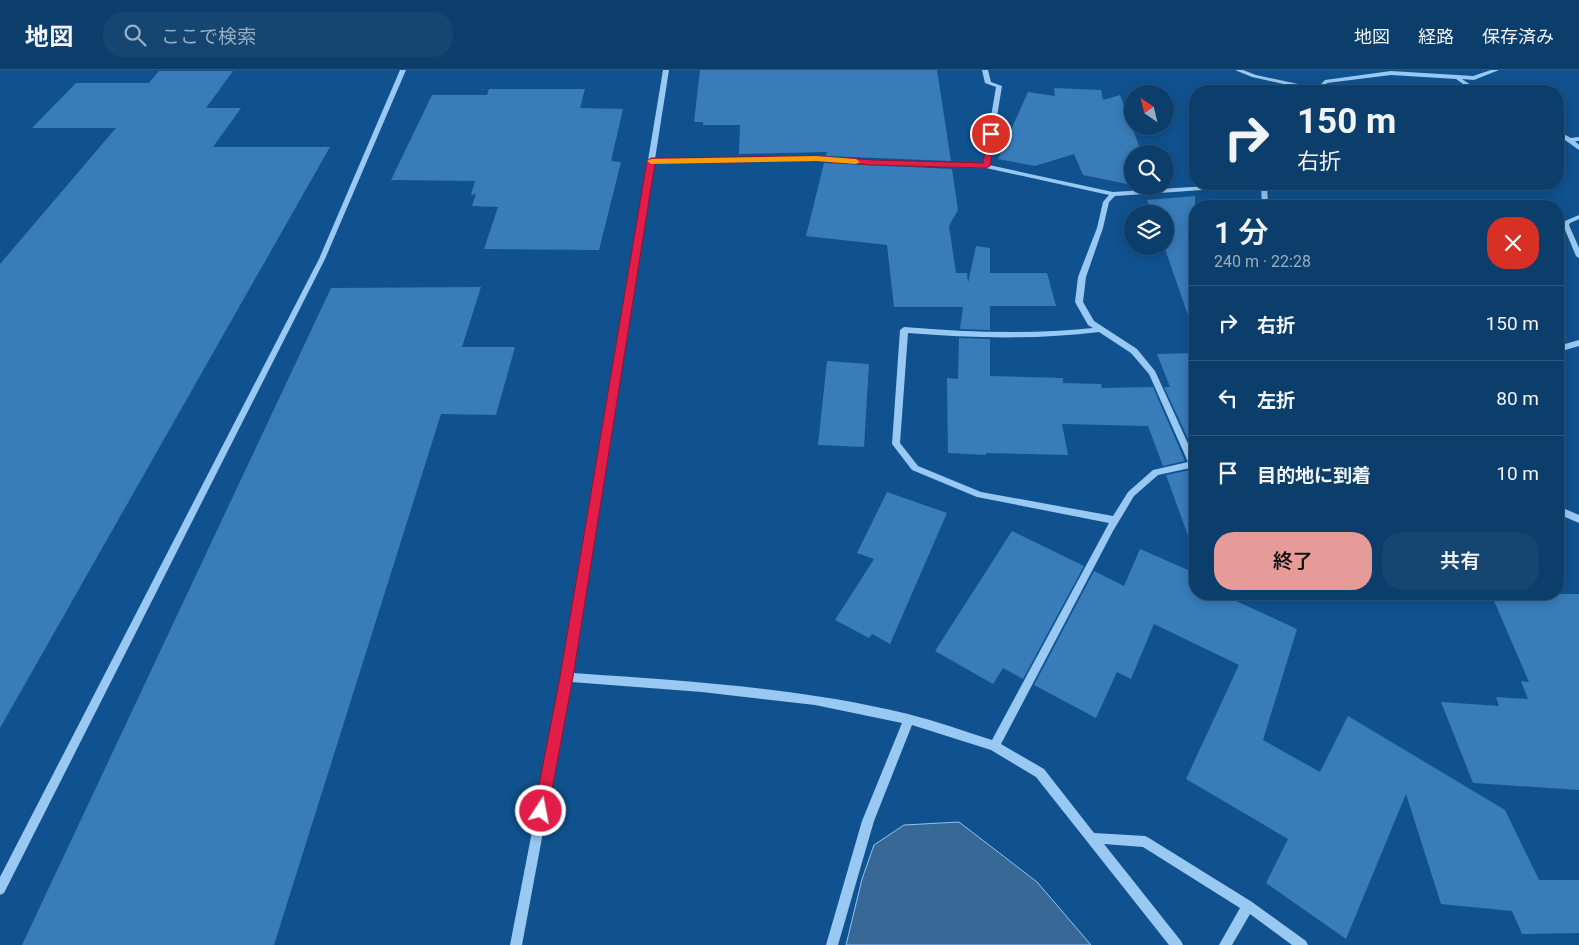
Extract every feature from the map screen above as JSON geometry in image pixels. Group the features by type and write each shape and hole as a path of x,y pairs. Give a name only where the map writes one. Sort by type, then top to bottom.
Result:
{"street":[{"path":"0,889 322,259 403,70"},
{"path":"516,945 567,677 666,70"},
{"path":"985,70 988,82 999,86 986,166"},
{"path":"1238,70 1254,76 1293,85"},
{"path":"1324,85 1326,82 1392,74 1474,78 1496,70"},
{"path":"1458,78 1468,85"},
{"path":"1564,136 1579,148"},
{"path":"1570,140 1579,139"},
{"path":"651,161 816,159 873,163 986,166 1113,194 1189,189"},
{"path":"1113,194 1106,202 1100,228 1082,277 1079,302 1091,323 1134,351 1152,373 1189,453"},
{"path":"1579,217 1567,222 1566,225 1579,256"},
{"path":"1101,329 1068,334 971,335 904,330 896,444 916,468 980,495 1114,520"},
{"path":"1564,347 1579,343"},
{"path":"994,746 1114,520 1131,494 1156,472 1189,465"},
{"path":"1564,513 1579,519"},
{"path":"567,677 702,687 815,700 909,720 994,746 1040,774 1177,945"},
{"path":"832,945 868,821 909,720"},
{"path":"1093,838 1145,842 1248,906 1302,945"},
{"path":"1225,945 1248,906"}],"water":[{"path":"959,822 1037,882 1091,945 846,945 862,879 874,845 904,825"}],"building":[{"path":"700,70 937,70 951,161 826,156 827,152 739,154 740,125 703,125 703,122 694,122"},
{"path":"159,71 233,71 206,108 241,108 213,147 330,147 0,728 0,264 116,128 32,128 76,83 149,83"},
{"path":"1054,88 1101,90 1103,100 1120,95 1124,106 1124,135 1135,135 1139,145 1124,145 1124,183 1083,175 1074,154 1035,166 998,159 1028,92 1055,96"},
{"path":"489,89 585,89 580,108 623,109 611,161 621,162 599,250 484,249 498,207 472,206 476,194 471,195 475,181 391,180 432,95 487,95"},
{"path":"824,163 952,169 958,210 949,226 956,273 967,273 968,283 976,246 990,248 990,273 1047,273 1056,306 990,306 990,330 960,329 963,307 894,307 887,245 806,236"},
{"path":"1195,196 1195,200 1189,200 1189,318 1167,255 1174,255 1174,205 1149,205 1147,200"},
{"path":"481,287 462,347 515,347 496,415 441,414 274,945 22,945 331,288"},
{"path":"959,338 990,339 990,376 1063,378 1063,383 1101,384 1102,388 1153,387 1185,461 1163,466 1148,426 1062,424 1068,455 948,453 947,378 958,379"},
{"path":"1189,353 1189,441 1164,387 1170,387 1157,354"},
{"path":"827,361 869,364 864,447 818,445"},
{"path":"1189,470 1189,538 1166,475"},
{"path":"887,492 947,513 890,644 872,634 869,638 835,620 874,559 857,553"},
{"path":"1012,531 1084,566 1023,679 1003,668 993,684 935,651"},
{"path":"1140,549 1189,570 1189,600 1234,600 1297,629 1263,740 1320,772 1348,716 1505,810 1539,880 1579,880 1579,933 1522,934 1512,911 1441,904 1406,794 1346,939 1266,883 1288,839 1186,779 1239,665 1154,624 1131,679 1117,672 1096,718 1034,685 1094,571 1124,586"},
{"path":"1564,594 1579,594 1579,790 1473,783 1441,702 1499,706 1496,697 1528,699 1521,681 1529,682 1494,600 1564,600"}],"slow traffic":[{"path":"651,161 816,159 856,162"}],"route":[{"path":"541,811 567,677 651,161 816,159 873,163 986,166 991,134"}]}
